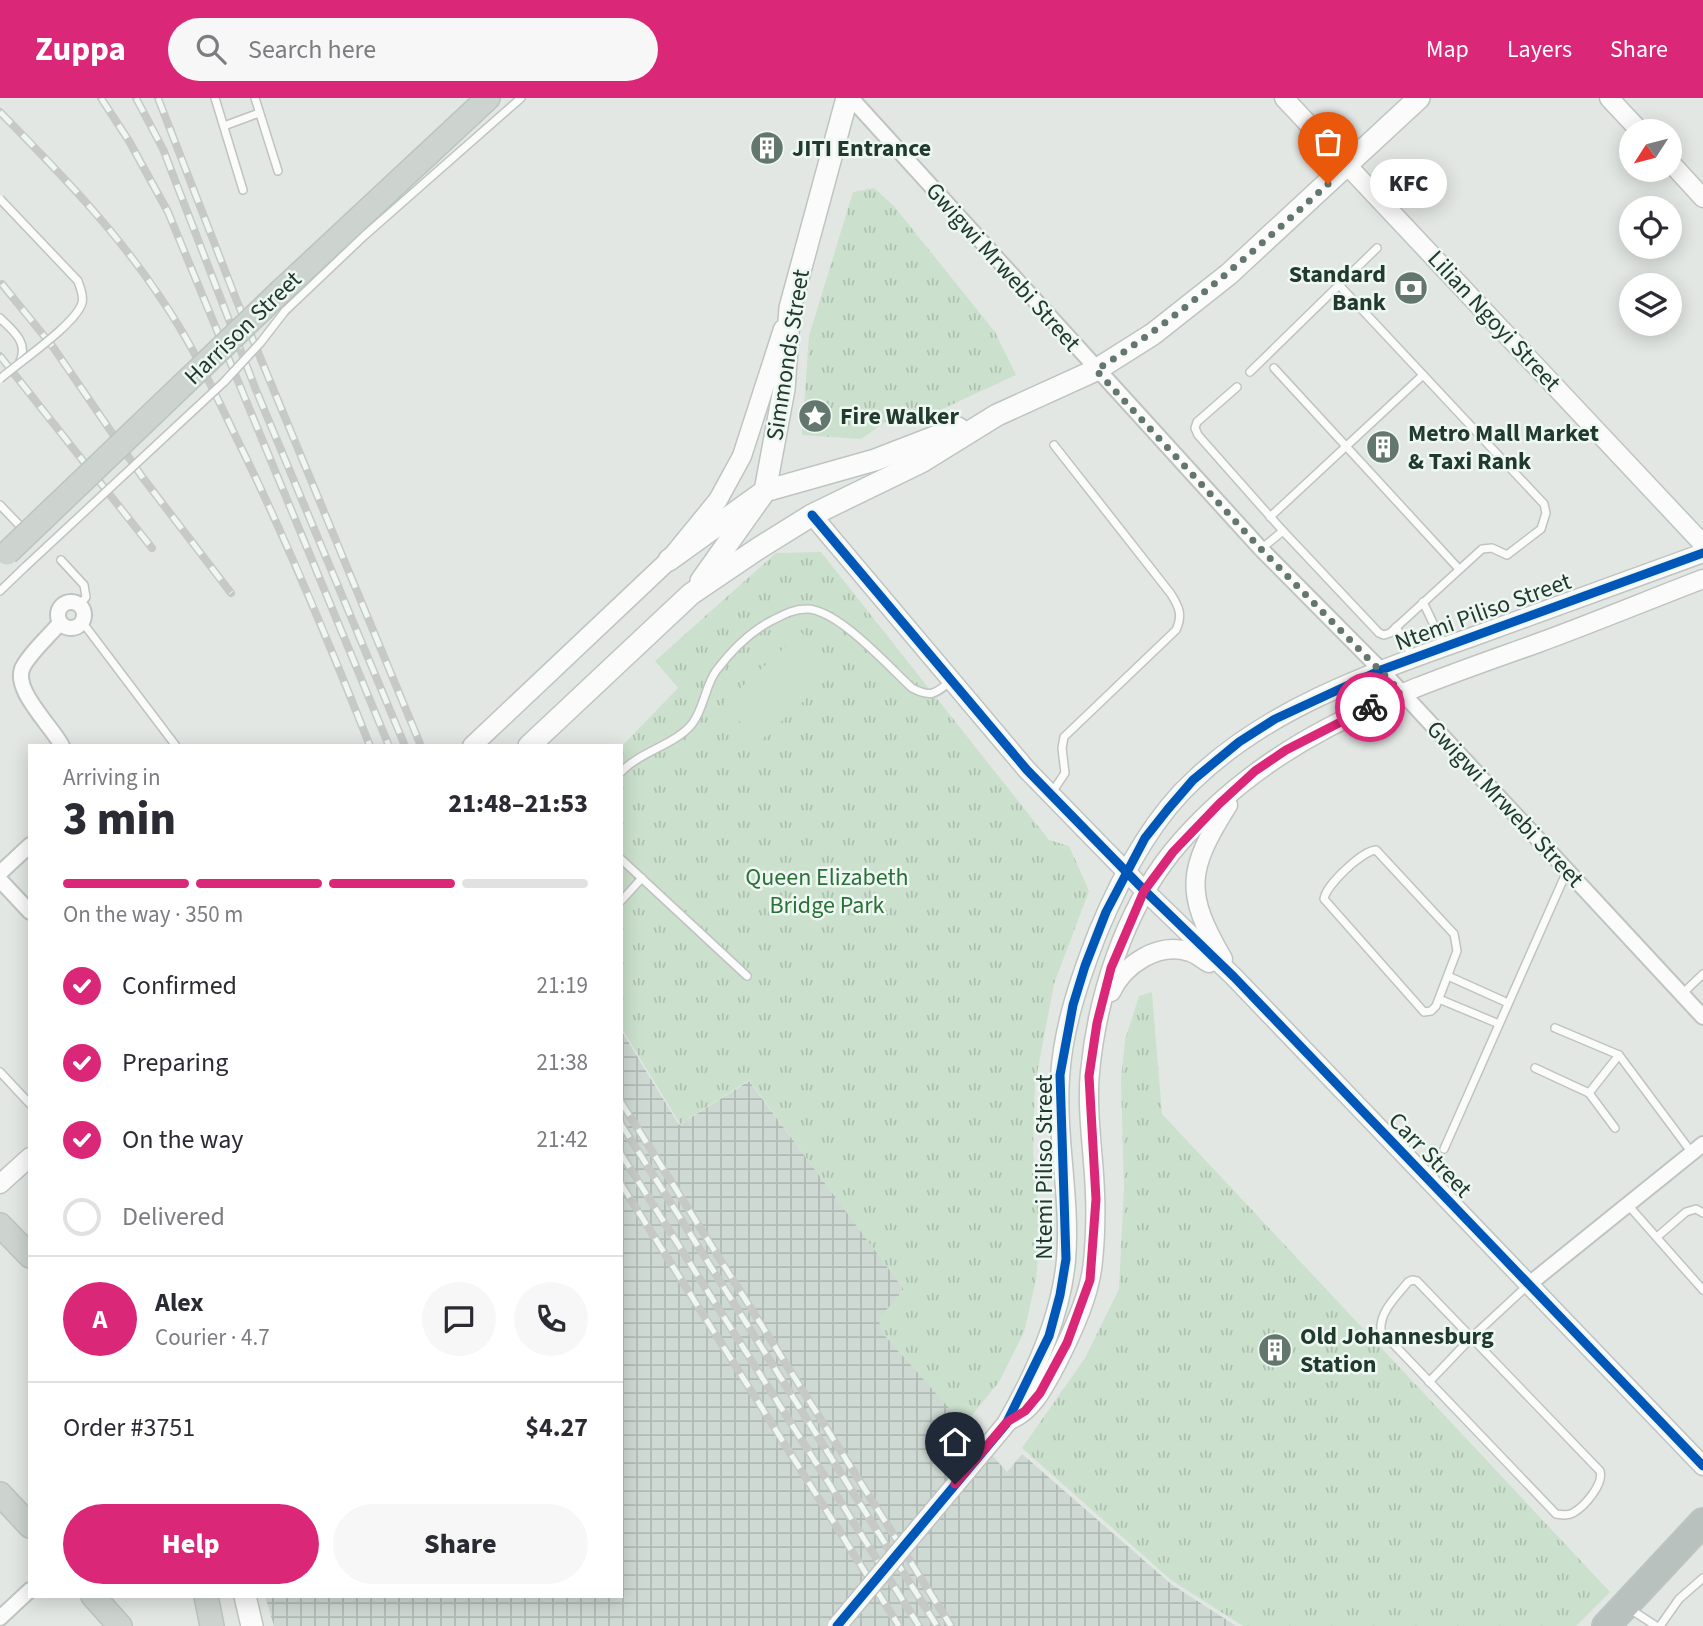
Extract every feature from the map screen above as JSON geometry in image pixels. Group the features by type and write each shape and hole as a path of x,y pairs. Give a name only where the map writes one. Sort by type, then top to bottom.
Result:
{"highway":[{"path":"1606,1626 1703,1522"}],"main road":[{"name":"Harrison Street","path":"11,560 27,534 283,301 488,98"},
{"name":"Simmonds Street","path":"691,594 765,491 784,389 790,308 849,98"},
{"path":"669,560 765,491 875,460 912,444 997,415 1096,370 1153,334 1229,274 1419,98"},
{"path":"531,744 691,594 812,515 921,462 997,415"},
{"path":"0,1225 28,1254"},
{"path":"0,1494 28,1524"},
{"path":"95,1598 120,1626"},
{"path":"206,1598 212,1626"},
{"path":"245,1598 252,1626"}],"street":[{"name":"Gwigwi Mrwebi Street","path":"849,98 1261,549 1381,670 1703,1017"},
{"name":"Lilian Ngoyi Street","path":"1284,98 1703,544"},
{"path":"1609,98 1629,119"},
{"path":"1682,175 1703,198"},
{"path":"474,744 669,560 718,500 735,470 790,308"},
{"name":"Carr Street","path":"812,515 1027,770 1144,891 1234,977 1703,1466"},
{"name":"Ntemi Piliso Street","path":"1007,1423 1049,1336 1066,1259 1060,1086 1073,1005 1084,967 1107,912 1145,838 1168,809 1193,780 1239,742 1275,719 1381,670 1703,553"},
{"name":"Ntemi Piliso Street","path":"1007,1423 1025,1411 1040,1393 1067,1343 1090,1280 1096,1199 1089,1076 1097,1023 1111,968 1144,891 1173,852 1255,771 1286,750 1401,692 1703,579"},
{"path":"60,623 72,629 83,623 84,610 75,602 62,605 59,610 60,623 22,666 21,679 26,695 61,744"},
{"path":"1234,977 1201,918 1195,892 1196,869 1208,837 1240,786"},
{"path":"0,873 28,847"},
{"path":"0,880 28,910"},
{"path":"1097,1023 1116,983 1127,968 1157,952 1173,949 1190,952 1234,977"},
{"path":"1528,1285 1697,1149"},
{"path":"0,1184 28,1159"},
{"path":"837,1626 1007,1423"},
{"path":"0,1618 28,1592"}],"lane":[{"path":"215,98 243,190"},
{"path":"255,98 278,171"},
{"path":"0,591 11,560 224,382 261,342 283,301 354,245 521,98"},
{"path":"224,126 259,113"},
{"path":"0,199 78,281 83,298 77,313 0,380"},
{"path":"1250,372 1377,248"},
{"path":"1237,387 1197,422 1195,428 1198,435 1270,517 1379,633 1384,635 1396,627 1482,549 1492,548 1503,554 1511,554 1541,529 1546,513 1544,504 1339,285"},
{"path":"0,318 21,341 23,355 20,361"},
{"path":"1274,368 1460,569"},
{"path":"1270,517 1423,375"},
{"path":"1051,794 1065,773 1062,748 1064,737 1176,630 1180,621 1180,608 1171,594 1054,445"},
{"path":"0,505 27,534"},
{"path":"1261,549 1283,531"},
{"path":"61,560 84,585 86,597 80,605"},
{"path":"1423,602 1444,647"},
{"path":"623,771 690,727 696,719 714,674 732,651 762,626 789,612 808,609 825,613 853,633 912,688 923,694 931,695 952,681"},
{"path":"83,623 174,744"},
{"path":"1396,627 1413,658"},
{"path":"1376,850 1454,934 1457,951 1439,999 1431,1011 1424,1012 1324,899 1328,888 1364,854 1376,850"},
{"path":"623,861 747,976"},
{"path":"1444,1149 1567,871"},
{"path":"623,899 642,878"},
{"path":"1682,993 1703,974"},
{"path":"1448,976 1508,1003"},
{"path":"1439,999 1499,1024"},
{"path":"1555,1028 1619,1055 1697,1149"},
{"path":"1589,1093 1619,1055"},
{"path":"1535,1069 1589,1093 1615,1128"},
{"path":"0,1072 28,1102"},
{"path":"1629,1205 1703,1290"},
{"path":"1657,1237 1686,1212 1696,1209 1703,1213"},
{"path":"1417,1280 1472,1337 1600,1471 1602,1478 1599,1486 1575,1512 1569,1515 1556,1514 1381,1331 1380,1321 1408,1282 1417,1280"},
{"path":"1429,1382 1528,1285"},
{"path":"1625,1606 1658,1626 1679,1599 1703,1578"}],"shaded area":[{"path":"623,1033 679,1125 749,1081 904,1289 879,1320 883,1332 1007,1472 1022,1454 1171,1584 1236,1626 274,1626 266,1598 623,1598"}],"green space":[{"path":"874,188 893,205 995,332 1016,375 912,423 900,412 861,439 802,435 809,336 853,192"},
{"name":"Queen Elizabeth Bridge Park","path":"821,552 1049,840 1069,846 1089,891 1054,984 1035,1084 1033,1152 1040,1229 1036,1280 1024,1332 999,1382 964,1425 884,1335 878,1319 904,1290 749,1080 680,1124 623,1030 623,745 678,688 655,661 776,553"},
{"path":"801,632 836,671 759,742 723,704"},
{"path":"1152,992 1162,1114 1610,1592 1576,1626 1243,1626 1171,1580 1022,1448 1085,1358 1119,1289 1124,1188 1121,1080 1125,1040 1139,996"}],"railway":[{"path":"101,98 129,141 168,212 388,744"},
{"path":"136,98 163,149 256,390 404,744"},
{"path":"158,98 236,299 420,744"},
{"path":"0,112 106,225 144,274 183,332 271,511 369,744"},
{"path":"2,284 53,347 143,478 231,593"},
{"path":"0,356 152,548"},
{"path":"623,1105 951,1626"},
{"path":"623,1127 937,1626"},
{"path":"623,1157 919,1626"},
{"path":"623,1187 899,1626"}],"cycle path":[{"path":"812,515 1027,770 1145,891 1234,977 1703,1466"},
{"path":"837,1626 1006,1424 1049,1336 1066,1259 1060,1075 1073,1005 1106,912 1145,838 1168,809 1193,780 1239,742 1275,719 1381,670 1703,553"}],"way so far":[{"path":"1328,184 1229,274 1153,334 1096,370 1261,549 1401,692 1370,707"}],"place":[{"name":"JITI Entrance","path":"767,148"},
{"name":"KFC","path":"1328,184"},
{"name":"Standard Bank","path":"1411,288"},
{"name":"Fire Walker","path":"815,416"},
{"name":"Metro Mall Market & Taxi Rank","path":"1383,447"},
{"name":"Old Johannesburg Station","path":"1275,1350"}],"route":[{"path":"955,1484 1007,1422 1025,1411 1040,1393 1067,1343 1090,1280 1096,1199 1089,1076 1097,1023 1111,968 1144,891 1173,852 1255,771 1286,750 1370,707"}]}
